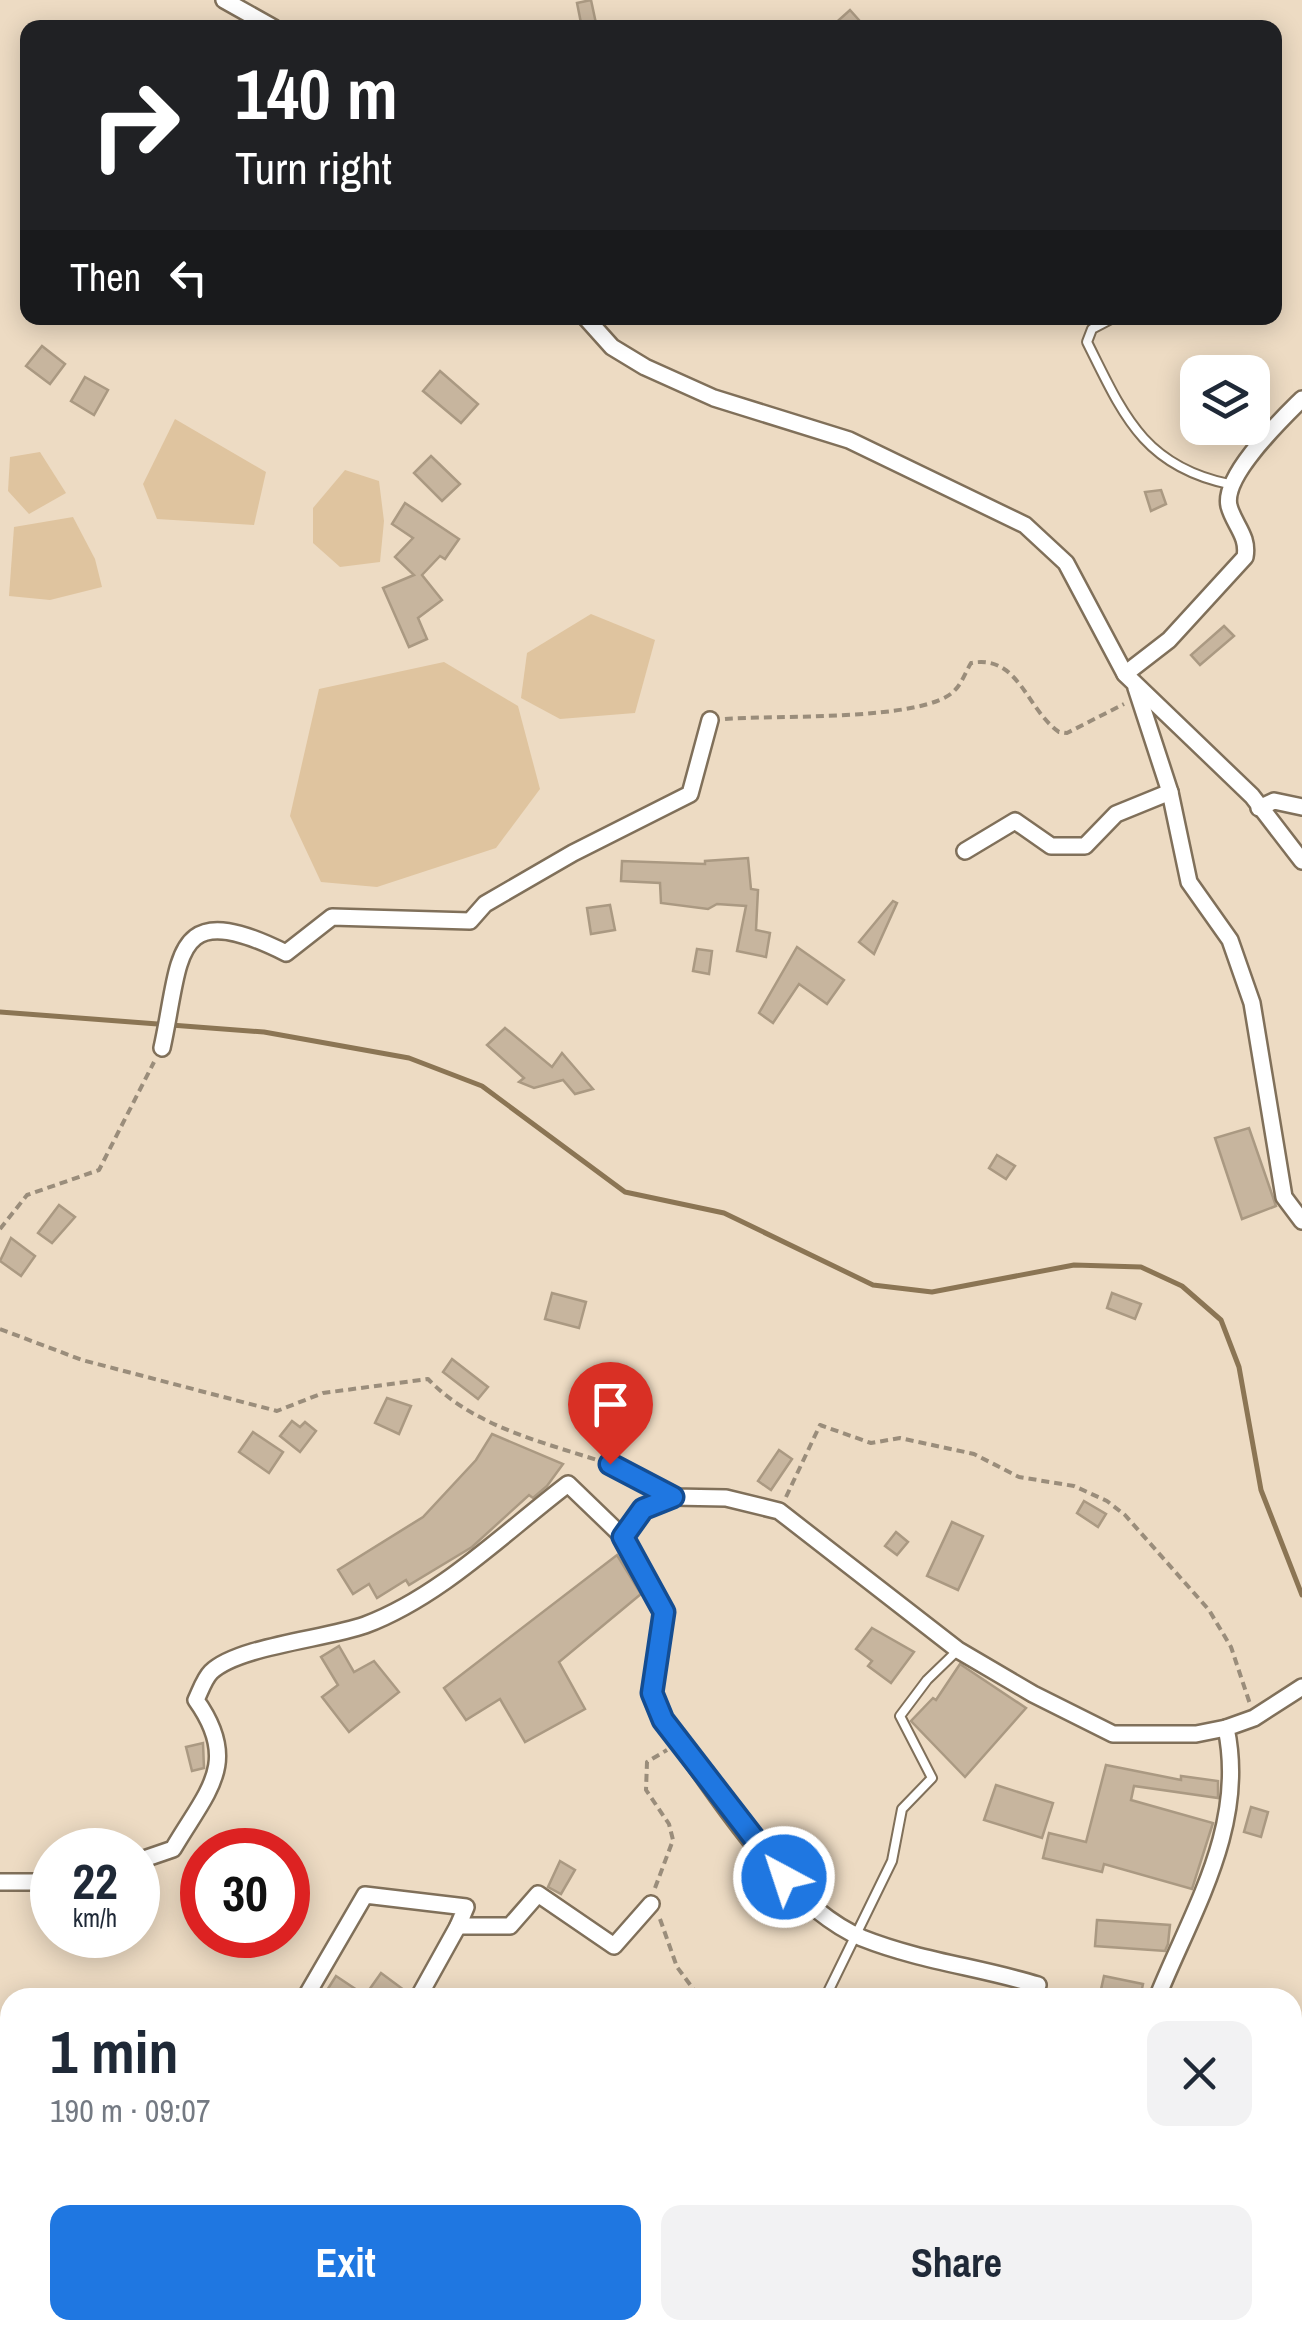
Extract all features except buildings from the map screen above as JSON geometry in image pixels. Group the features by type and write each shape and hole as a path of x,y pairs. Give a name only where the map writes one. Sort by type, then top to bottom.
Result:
{"street":[{"path":"224,0 260,20"},
{"path":"592,325 612,347 646,367 714,398 849,440 1024,525 1066,563 1133,685 1170,792 1189,882 1230,940 1252,1003 1284,1197 1302,1221"},
{"path":"1133,685 1168,640 1245,557 1247,544 1229,505 1229,484 1302,399"},
{"path":"1133,685 1252,796 1302,861"},
{"path":"162,1048 184,946 202,931 228,930 286,953 332,917 470,921 485,904 573,852 690,794 710,720"},
{"path":"965,851 1015,821 1051,846 1085,846 1116,814 1170,792"},
{"path":"1259,808 1274,801 1302,807"},
{"path":"610,1464 673,1497"},
{"path":"160,1853 173,1849 218,1772 217,1729 196,1700 210,1672 250,1652 294,1646 366,1624 414,1601 568,1484 623,1537 664,1612 652,1693 680,1742 807,1904 858,1936 931,1963 992,1971 1038,1986"},
{"path":"623,1537 643,1509 673,1497 726,1498 779,1510 958,1650 1113,1734 1196,1734 1226,1728 1254,1718 1302,1687"},
{"path":"1161,1988 1185,1926 1213,1872 1226,1826 1232,1756 1226,1728"},
{"path":"0,1882 30,1882"},
{"path":"458,1926 510,1926 538,1894 614,1946 651,1904"},
{"path":"311,1988 365,1896 466,1907 424,1988"}],"lane":[{"path":"1099,325 1092,329 1087,342 1126,420 1145,444 1199,478 1229,484"},
{"path":"829,1988 892,1861 902,1809 932,1778 920,1748 900,1716 927,1680 958,1650"}],"path":[{"path":"710,720 925,707 954,692 970,662 988,660 1005,666 1059,732 1067,732 1133,685"},
{"path":"0,1228 27,1195 100,1170 162,1048"},
{"path":"0,1330 82,1360 277,1411 323,1392 428,1379 451,1403 522,1436 610,1464"},
{"path":"779,1510 820,1424 871,1442 900,1438 974,1454 1019,1477 1074,1486 1107,1501 1135,1526 1209,1610 1231,1647 1254,1718"},
{"path":"680,1742 646,1762 646,1790 669,1824 673,1840 651,1904 677,1968 692,1988"}],"shaded area":[{"path":"175,419 266,472 254,525 157,519 143,484"},
{"path":"40,452 66,493 29,514 8,491 10,457"},
{"path":"345,470 379,481 384,521 380,562 340,567 313,543 313,508"},
{"path":"73,517 95,559 102,587 50,600 9,596 14,527"},
{"path":"591,614 655,640 635,713 560,719 521,698 527,653"},
{"path":"444,662 518,706 540,789 496,848 377,887 321,882 290,816 319,689"}],"waterway":[{"path":"0,1012 264,1032 409,1058 482,1086 625,1192 724,1213 873,1285 932,1292 1074,1265 1141,1267 1182,1286 1221,1320 1239,1367 1261,1490 1302,1595"}],"route":[{"path":"610,1464 673,1497 643,1509 623,1537 664,1612 652,1693 663,1720 784,1877"}]}
